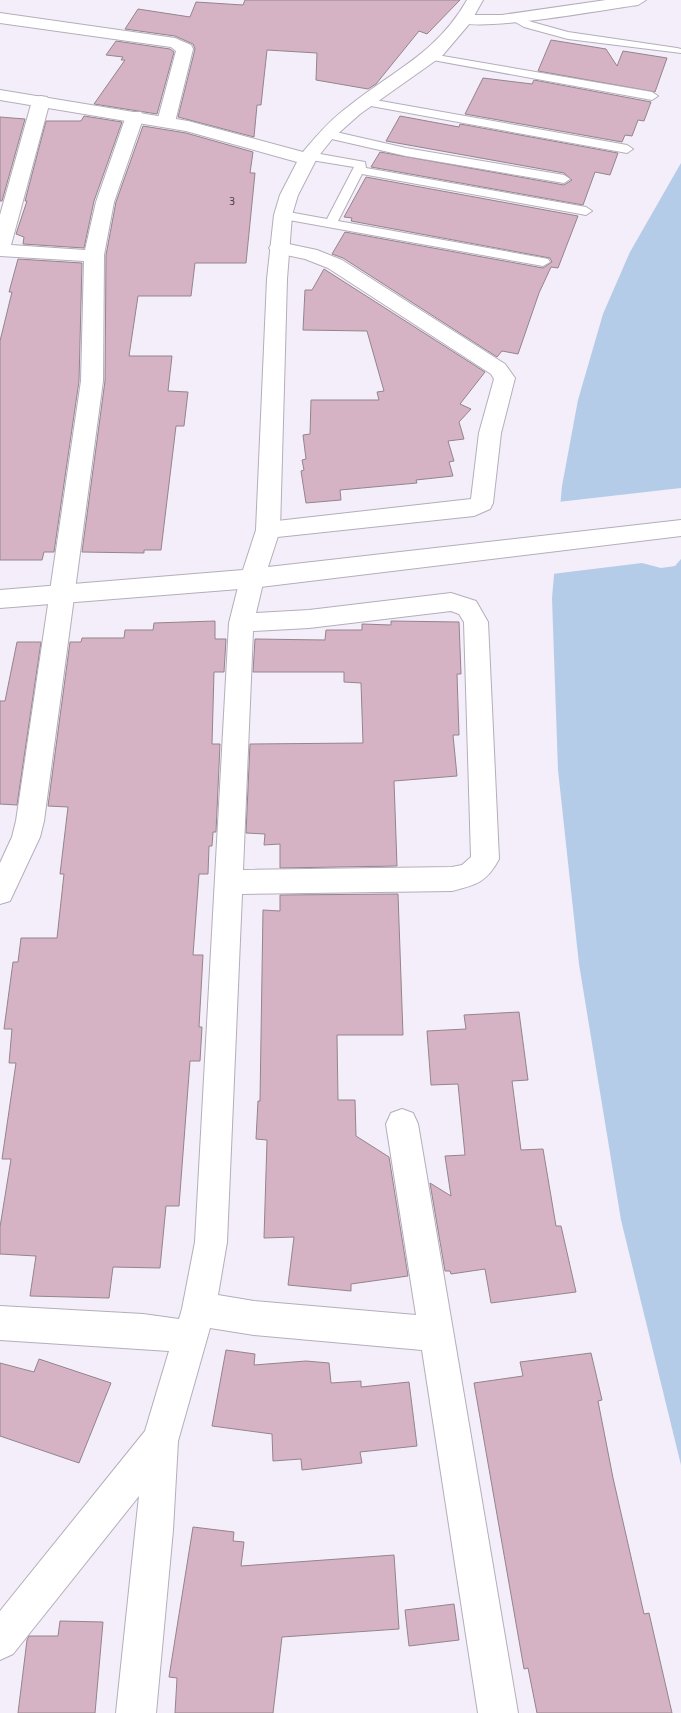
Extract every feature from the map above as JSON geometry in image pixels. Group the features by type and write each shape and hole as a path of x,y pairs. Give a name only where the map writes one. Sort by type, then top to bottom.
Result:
{"street":[{"path":"136,1713 155,1530 160,1440 195,1323 211,1242 230,882 241,623 252,579 268,530 279,248 283,215 295,182 309,158 327,134 364,102 431,57 464,20 476,0"},
{"path":"464,20 516,18 638,0"},
{"path":"0,18 175,43 182,46 185,49 166,122"},
{"path":"0,95 166,122 212,132 309,158"},
{"path":"41,101 0,250 94,256"},
{"path":"0,892 26,837 30,821 64,596 92,381 94,256 112,178 135,116"},
{"path":"268,530 474,508 482,503 490,433 505,378 498,369 335,264 310,254 279,248"},
{"path":"0,599 64,596 252,579 681,528"},
{"path":"230,882 452,879 470,875 480,869 484,859 476,622 473,611 465,605 451,602 309,618 241,623"},
{"path":"402,1124 434,1334 463,1495 498,1713"},
{"path":"0,1323 143,1331 195,1323 254,1318 434,1334"},
{"path":"0,1641 160,1440"}],"lane":[{"path":"516,18 522,23 544,31 678,51"},
{"path":"431,57 652,96"},
{"path":"364,102 627,149"},
{"path":"327,134 406,152 564,179"},
{"path":"309,158 361,165 331,224"},
{"path":"358,170 586,211"},
{"path":"283,215 543,262"}],"water":[{"path":"681,163 681,1465 621,1220 579,964 558,770 552,598 562,486 578,400 603,314 630,252"}],"pier":[{"path":"681,488 681,559 675,566 661,568 642,563 552,574 558,502"}],"building":[{"path":"245,0 460,0 427,34 419,31 376,84 368,89 316,80 317,53 267,50 261,105 257,105 254,137 178,117 195,49 193,44 175,36 125,29 138,9 190,17 196,2 243,5"},
{"path":"551,40 606,49 617,66 623,51 667,58 655,92 538,71"},
{"path":"116,41 170,49 174,52 157,114 94,104 125,60 121,60 123,57 106,55"},
{"path":"483,78 532,84 534,80 651,102 644,121 638,120 632,136 625,135 622,142 465,114"},
{"path":"84,116 122,122 94,201 84,248 23,244 24,237 16,234 27,201 25,201 46,121 81,121"},
{"path":"400,116 459,127 460,124 618,153 610,175 595,172 583,205 371,167 380,152 564,185 572,180 564,173 386,141"},
{"path":"0,117 25,119 2,201 0,201"},
{"path":"143,126 186,133 253,152 250,173 255,173 246,263 195,263 191,296 138,296 129,356 172,356 168,391 188,392 184,426 176,426 161,550 144,550 144,553 82,552 105,381 106,255 116,202"},
{"path":"366,177 578,216 558,268 551,267 539,293 518,354 502,351 497,357 343,258 332,254 345,232 543,268 552,262 550,258 351,221 352,218 344,217"},
{"path":"18,259 82,263 79,381 54,552 44,552 42,560 0,560 0,341 12,292 9,292"},
{"path":"324,269 485,372 460,404 471,409 459,422 464,439 448,441 454,461 449,462 453,476 416,480 417,483 340,490 341,500 306,503 301,471 304,470 302,460 306,459 303,435 310,434 311,400 379,400 377,392 384,391 367,331 303,330 305,290 312,290"},
{"path":"215,621 215,639 226,639 224,672 214,672 212,744 220,744 216,832 213,832 212,846 209,846 208,874 199,874 193,955 203,955 199,1027 202,1027 200,1061 190,1061 179,1206 166,1206 160,1268 113,1267 109,1298 30,1296 36,1256 0,1254 0,1227 11,1159 2,1159 16,1063 9,1063 12,1029 4,1029 13,962 18,962 21,938 57,938 64,874 60,874 68,807 48,806 70,642 81,642 82,638 124,638 125,630 153,630 154,623"},
{"path":"391,621 459,622 461,674 457,674 459,735 453,735 457,776 394,781 397,866 280,868 280,844 264,845 265,834 246,833 250,744 363,743 361,683 344,682 344,672 253,672 255,639 325,640 326,630 362,630 362,624 391,625"},
{"path":"17,642 41,642 17,805 0,804 0,701 5,701"},
{"path":"398,894 403,1035 337,1035 338,1100 355,1100 356,1136 389,1157 408,1276 351,1284 351,1291 288,1285 294,1237 264,1238 267,1140 256,1139 258,1101 260,1101 263,910 280,911 280,895"},
{"path":"519,1012 528,1080 512,1081 521,1150 543,1149 556,1226 561,1226 576,1292 491,1303 485,1269 451,1274 450,1271 445,1271 430,1183 451,1196 445,1156 465,1155 458,1084 431,1085 427,1031 466,1029 464,1015"},
{"path":"226,1350 255,1354 254,1365 306,1361 329,1363 331,1383 361,1381 361,1387 409,1382 417,1446 360,1452 362,1463 302,1470 301,1459 273,1461 272,1434 212,1426"},
{"path":"591,1353 602,1400 598,1401 613,1478 644,1614 649,1613 672,1713 537,1713 528,1668 524,1669 474,1383 523,1376 520,1362"},
{"path":"39,1359 111,1383 79,1463 0,1436 0,1363 34,1372"},
{"path":"193,1527 234,1532 233,1541 244,1542 241,1566 394,1555 399,1629 282,1637 273,1713 175,1713 177,1678 169,1677"},
{"path":"454,1604 459,1640 409,1646 405,1610"},
{"path":"60,1621 103,1622 95,1713 18,1713 27,1640 29,1636 58,1636"}]}
